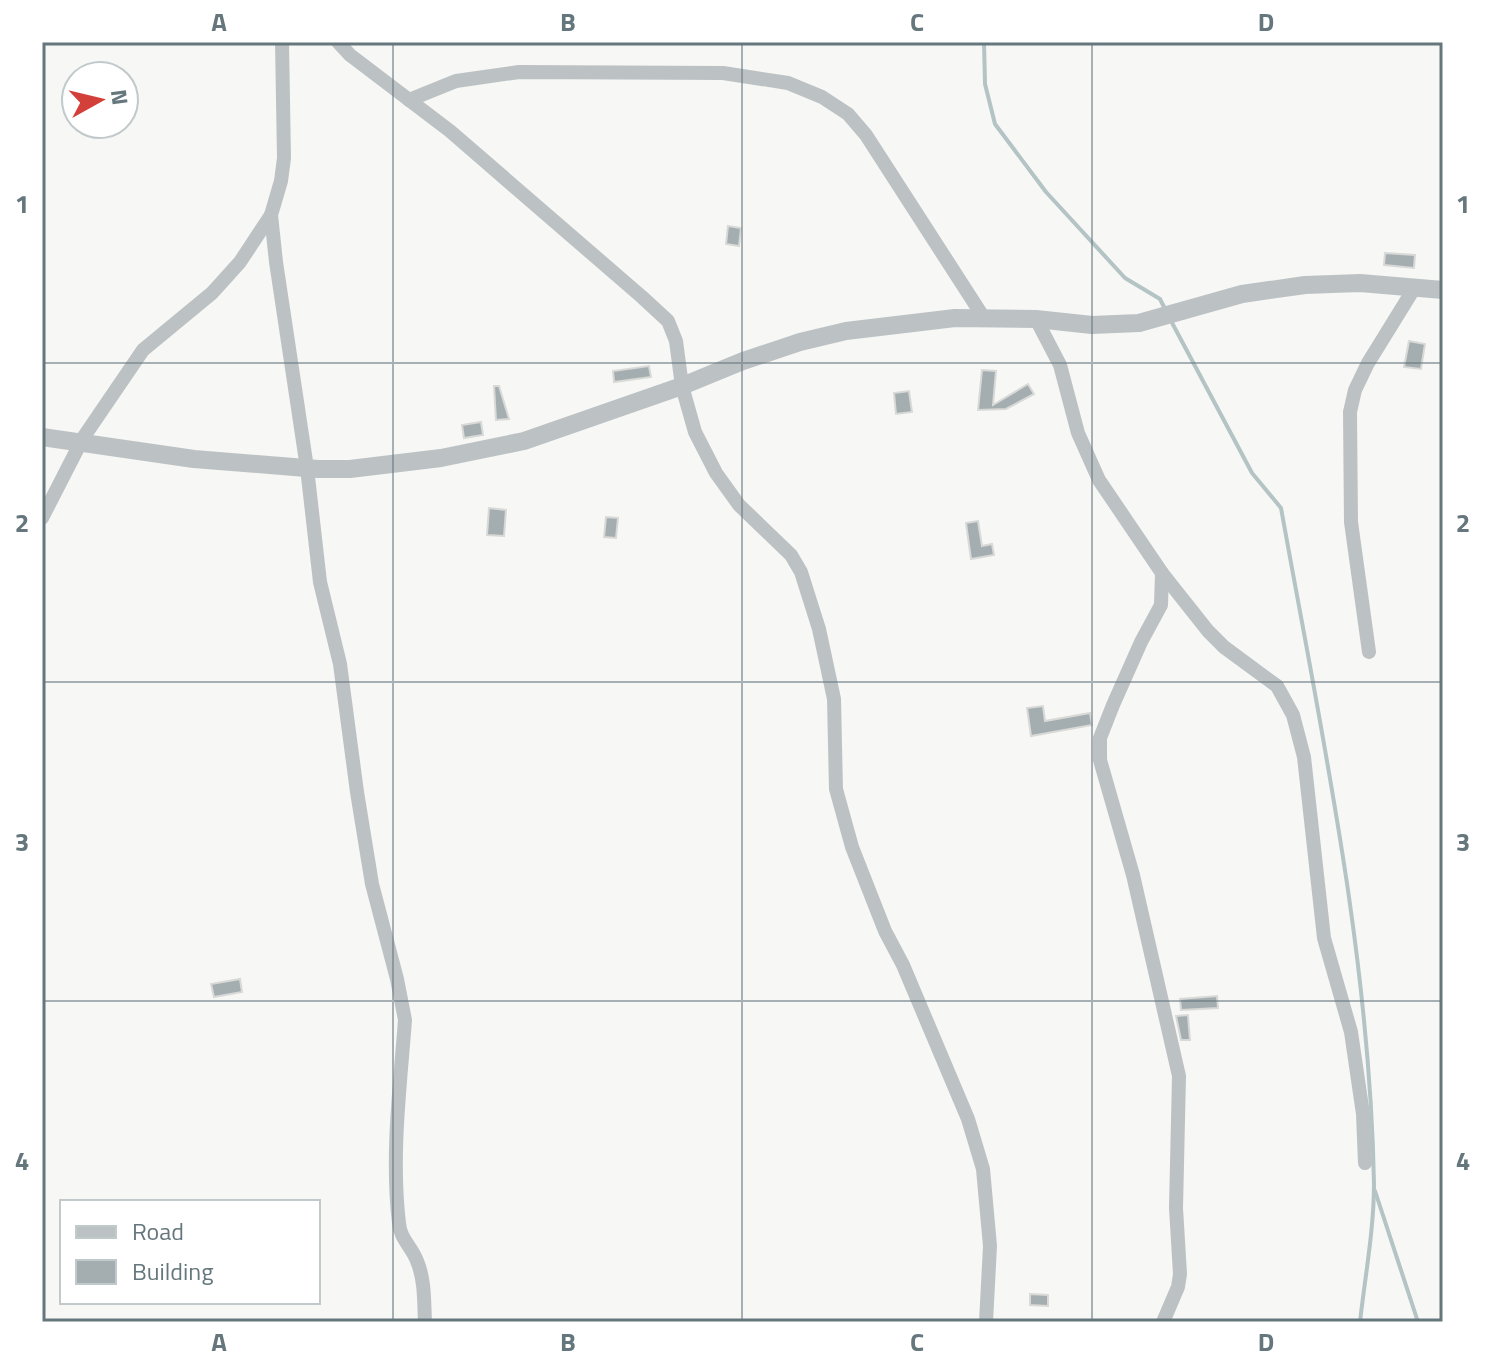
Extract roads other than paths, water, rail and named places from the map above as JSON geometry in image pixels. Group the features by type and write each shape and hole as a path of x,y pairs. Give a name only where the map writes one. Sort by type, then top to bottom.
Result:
{"street":[{"path":"42,518 81,443 143,350 212,293 240,262 271,215 284,158 282,42"},
{"path":"338,42 350,55 511,184 668,321 676,341 682,386 695,432 725,488 791,555 801,572 819,629 834,699 836,789 852,847 885,931 903,965 968,1119 983,1169 990,1246 986,1322"},
{"path":"409,100 456,81 519,72 723,73 788,83 822,97 848,114 866,135 984,318"},
{"path":"271,215 320,582 340,664 367,857 403,1004 405,1020 396,1153 398,1211 402,1239 419,1267 425,1322"},
{"path":"42,437 194,459 350,469 441,458 524,441 682,386 743,361 824,335 955,318 1127,324 1271,289 1360,283 1443,290"},
{"path":"1369,652 1351,522 1350,412 1355,390 1368,363 1415,287"},
{"path":"1036,319 1060,365 1078,433 1099,480 1162,573 1224,647 1277,686 1293,715 1304,757 1324,938 1351,1032 1363,1114 1365,1163"},
{"path":"1162,573 1161,605 1133,657 1100,738 1100,760 1133,875 1179,1076 1176,1208 1180,1274 1178,1287 1163,1322"}],"waterway":[{"path":"984,42 985,84 995,124 1046,192 1125,278 1160,299 1166,311"},
{"path":"1170,319 1252,473 1281,508 1341,844 1363,1014 1374,1201 1360,1322"},
{"path":"1375,1191 1418,1322"}]}
